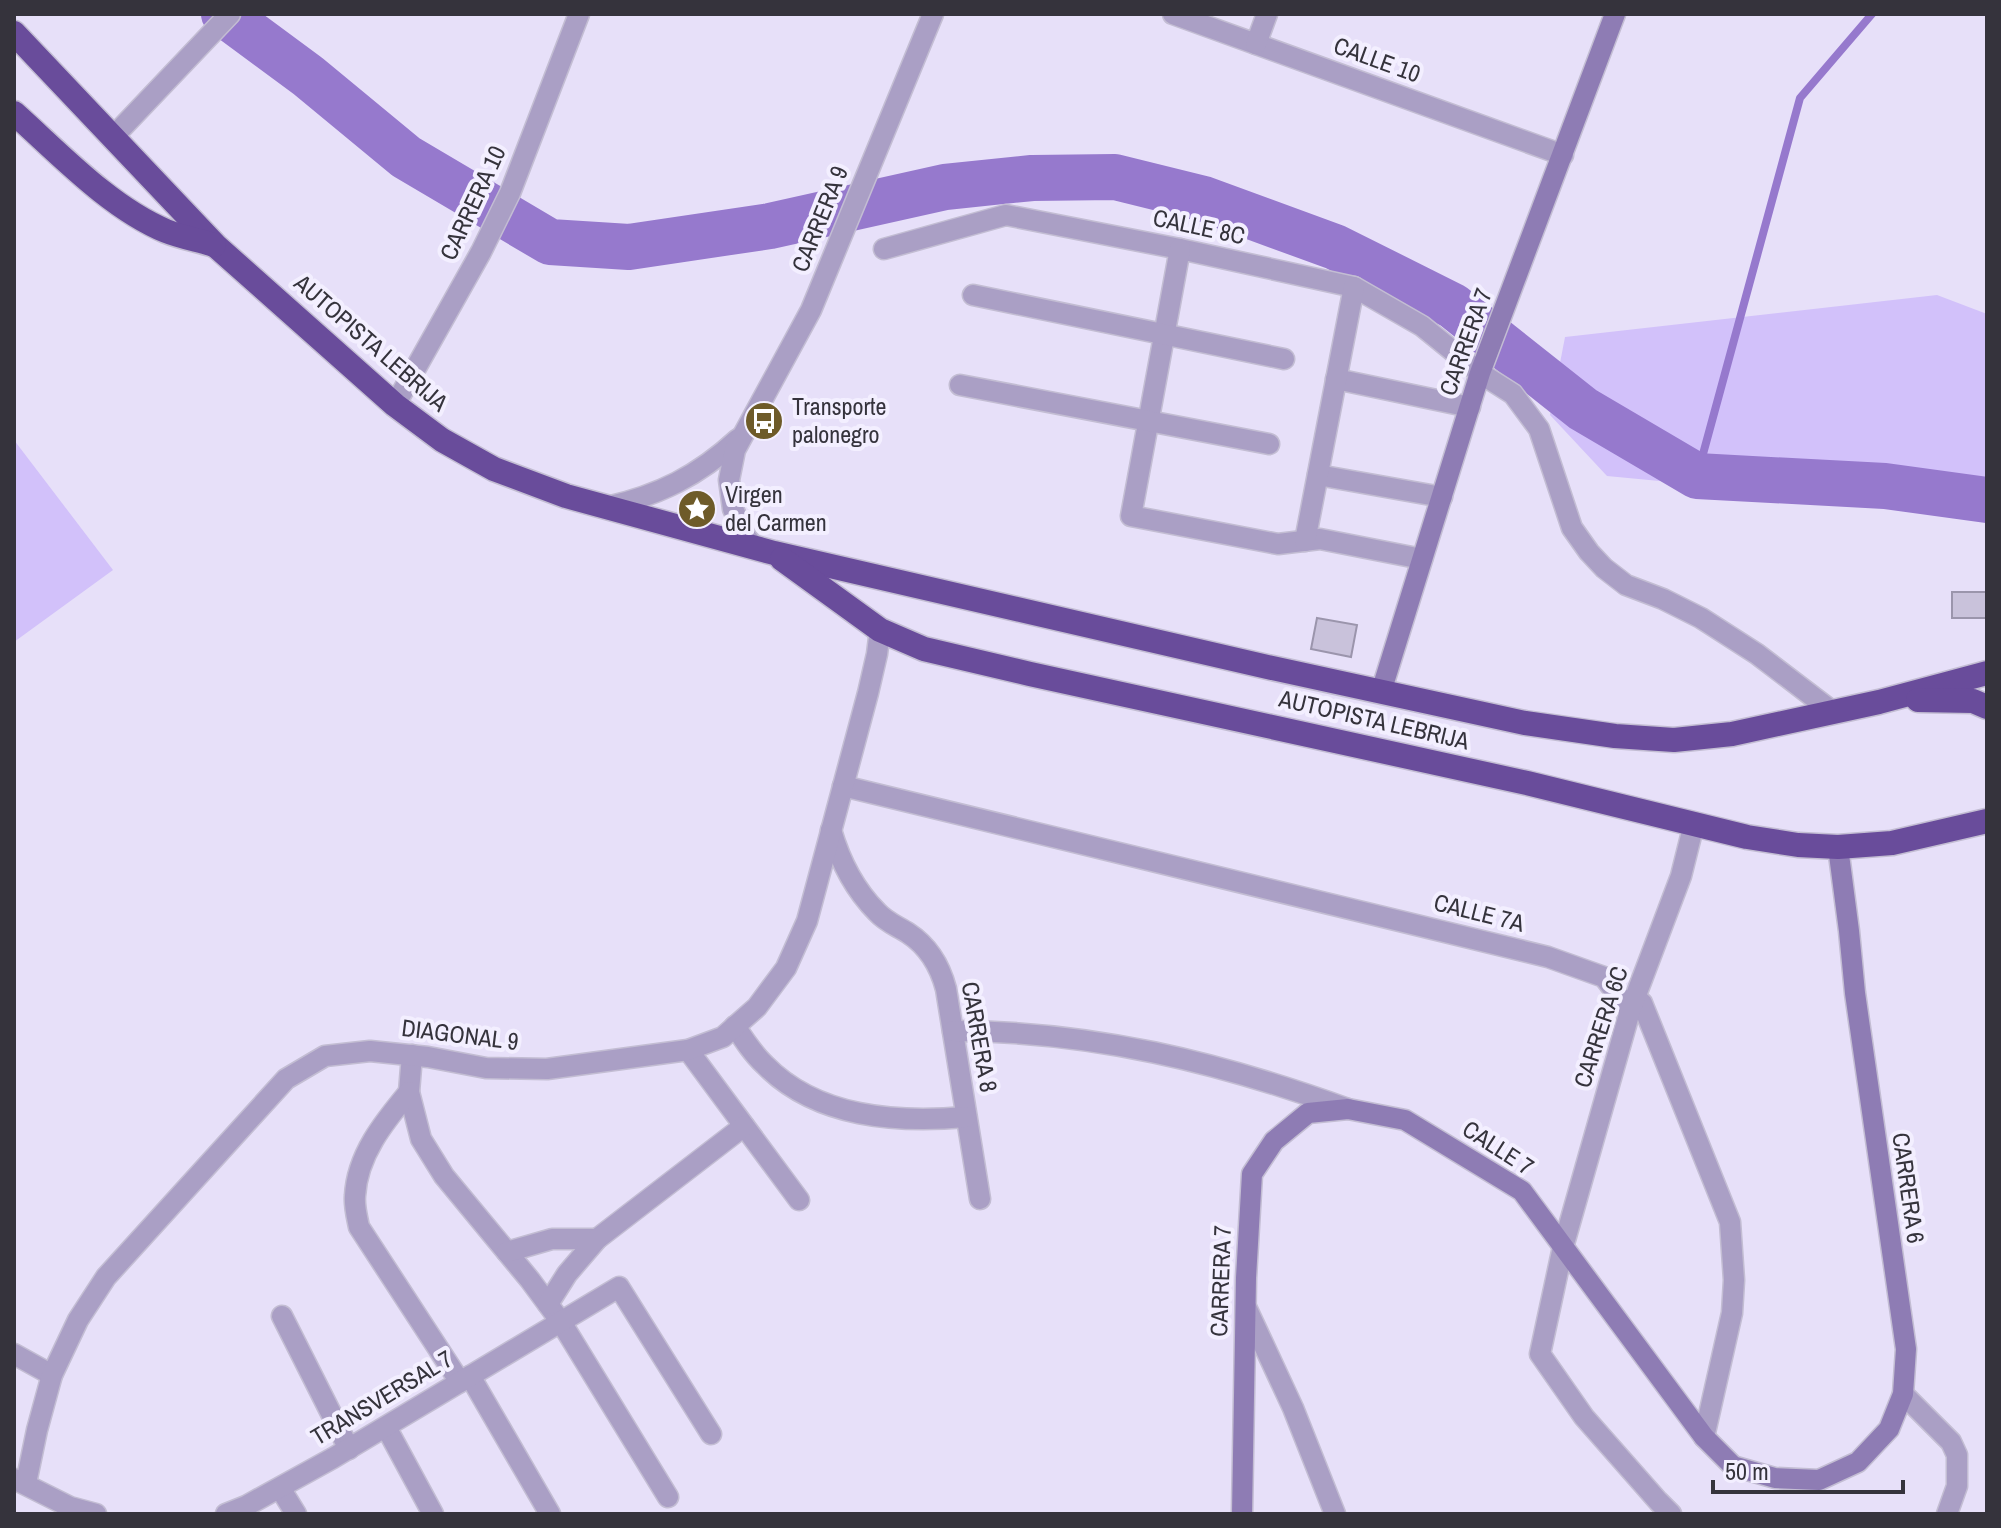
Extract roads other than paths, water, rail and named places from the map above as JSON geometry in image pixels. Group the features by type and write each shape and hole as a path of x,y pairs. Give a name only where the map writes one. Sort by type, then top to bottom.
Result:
{"highway":[{"name":"AUTOPISTA LEBRIJA","path":"14,33 216,246 395,405 442,440 494,469 566,496 764,551 1381,692 1525,723 1615,736 1674,740 1732,734 1879,702 1987,673"},
{"name":"AUTOPISTA LEBRIJA","path":"14,113 97,187 138,216 167,231 216,246"},
{"name":"AUTOPISTA LEBRIJA","path":"764,551 880,630 924,649 1496,776 1747,837 1838,847 1892,843 1987,821"},
{"path":"1879,702 1957,700 1973,701 1987,707"},
{"path":"1950,830 1987,814"}],"street":[{"path":"113,137 230,14"},
{"name":"CARRERA 9","path":"764,551 738,524 730,495 731,464 741,436 811,310 933,14"},
{"name":"CALLE 10","path":"1173,14 1563,155"},
{"path":"1256,44 1267,14"},
{"name":"CARRERA 7","path":"1381,692 1484,364 1615,14"},
{"name":"CARRERA 10","path":"395,405 481,252 510,193 575,15"},
{"name":"CALLE 8C","path":"884,249 1006,215 1354,287 1484,364 1513,394 1539,429 1572,528 1604,568 1626,585 1701,618 1757,654 1833,712"},
{"path":"1180,249 1131,516 1278,544 1320,539 1422,559"},
{"path":"1305,541 1354,287"},
{"path":"973,295 1284,359"},
{"path":"1336,379 1470,407"},
{"path":"960,385 1269,444"},
{"name":"CARRERA 9","path":"607,507 666,489 718,457 741,436"},
{"path":"1318,475 1442,497"},
{"name":"DIAGONAL 9","path":"18,1482 52,1375 78,1320 106,1277 286,1079 325,1056 370,1051 486,1068 547,1069 688,1050 723,1037 757,1007 786,968 807,921 868,693 880,630"},
{"name":"CALLE 7A","path":"843,786 1548,957 1604,977 1630,1011 1642,1003 1730,1222 1734,1280 1732,1313 1704,1437"},
{"name":"CARRERA 6C","path":"1671,1514 1584,1417 1540,1354 1563,1247 1630,1011 1681,876 1694,824"},
{"name":"CARRERA 8","path":"831,830 843,866 864,897 892,925 919,941 937,964 946,989 980,1199"},
{"name":"CARRERA 6","path":"1838,847 1855,993 1906,1349 1903,1394"},
{"path":"735,1026 765,1066 784,1082 825,1104 899,1119 966,1117"},
{"name":"CALLE 7","path":"953,1031 1034,1033 1137,1047 1281,1084 1348,1109 1405,1120 1522,1191 1704,1437 1733,1466 1775,1478 1819,1480 1858,1462 1889,1429 1903,1394"},
{"path":"688,1050 799,1200"},
{"path":"412,1055 409,1092 421,1139 444,1176 561,1322 668,1497"},
{"path":"409,1092 380,1127 360,1168 355,1198 359,1227 465,1379 550,1514"},
{"name":"CARRERA 7","path":"1242,1514 1252,1174 1274,1141 1308,1113 1348,1109"},
{"path":"548,1304 567,1274 597,1239 744,1126"},
{"path":"507,1252 552,1239 597,1239"},
{"name":"TRANSVERSAL 7","path":"226,1514 349,1449 619,1287 711,1434"},
{"path":"1246,1307 1293,1408 1335,1514"},
{"path":"282,1316 349,1449"},
{"path":"14,1354 52,1375"},
{"path":"1903,1394 1951,1442 1957,1455 1957,1486 1947,1514"},
{"path":"386,1427 433,1514"},
{"path":"18,1482 70,1507 96,1514"},
{"path":"280,1488 296,1514"}],"waterway":[{"path":"224,14 308,76 406,157 550,242 629,247 770,226 945,187 1032,178 1115,177 1204,199 1335,247 1453,306 1583,409 1697,476 1885,486 1987,500"},
{"path":"1697,476 1800,98 1872,14"}],"place":[{"name":"Transporte palonegro","path":"764,421"},
{"name":"Virgen del Carmen","path":"697,509"}]}
